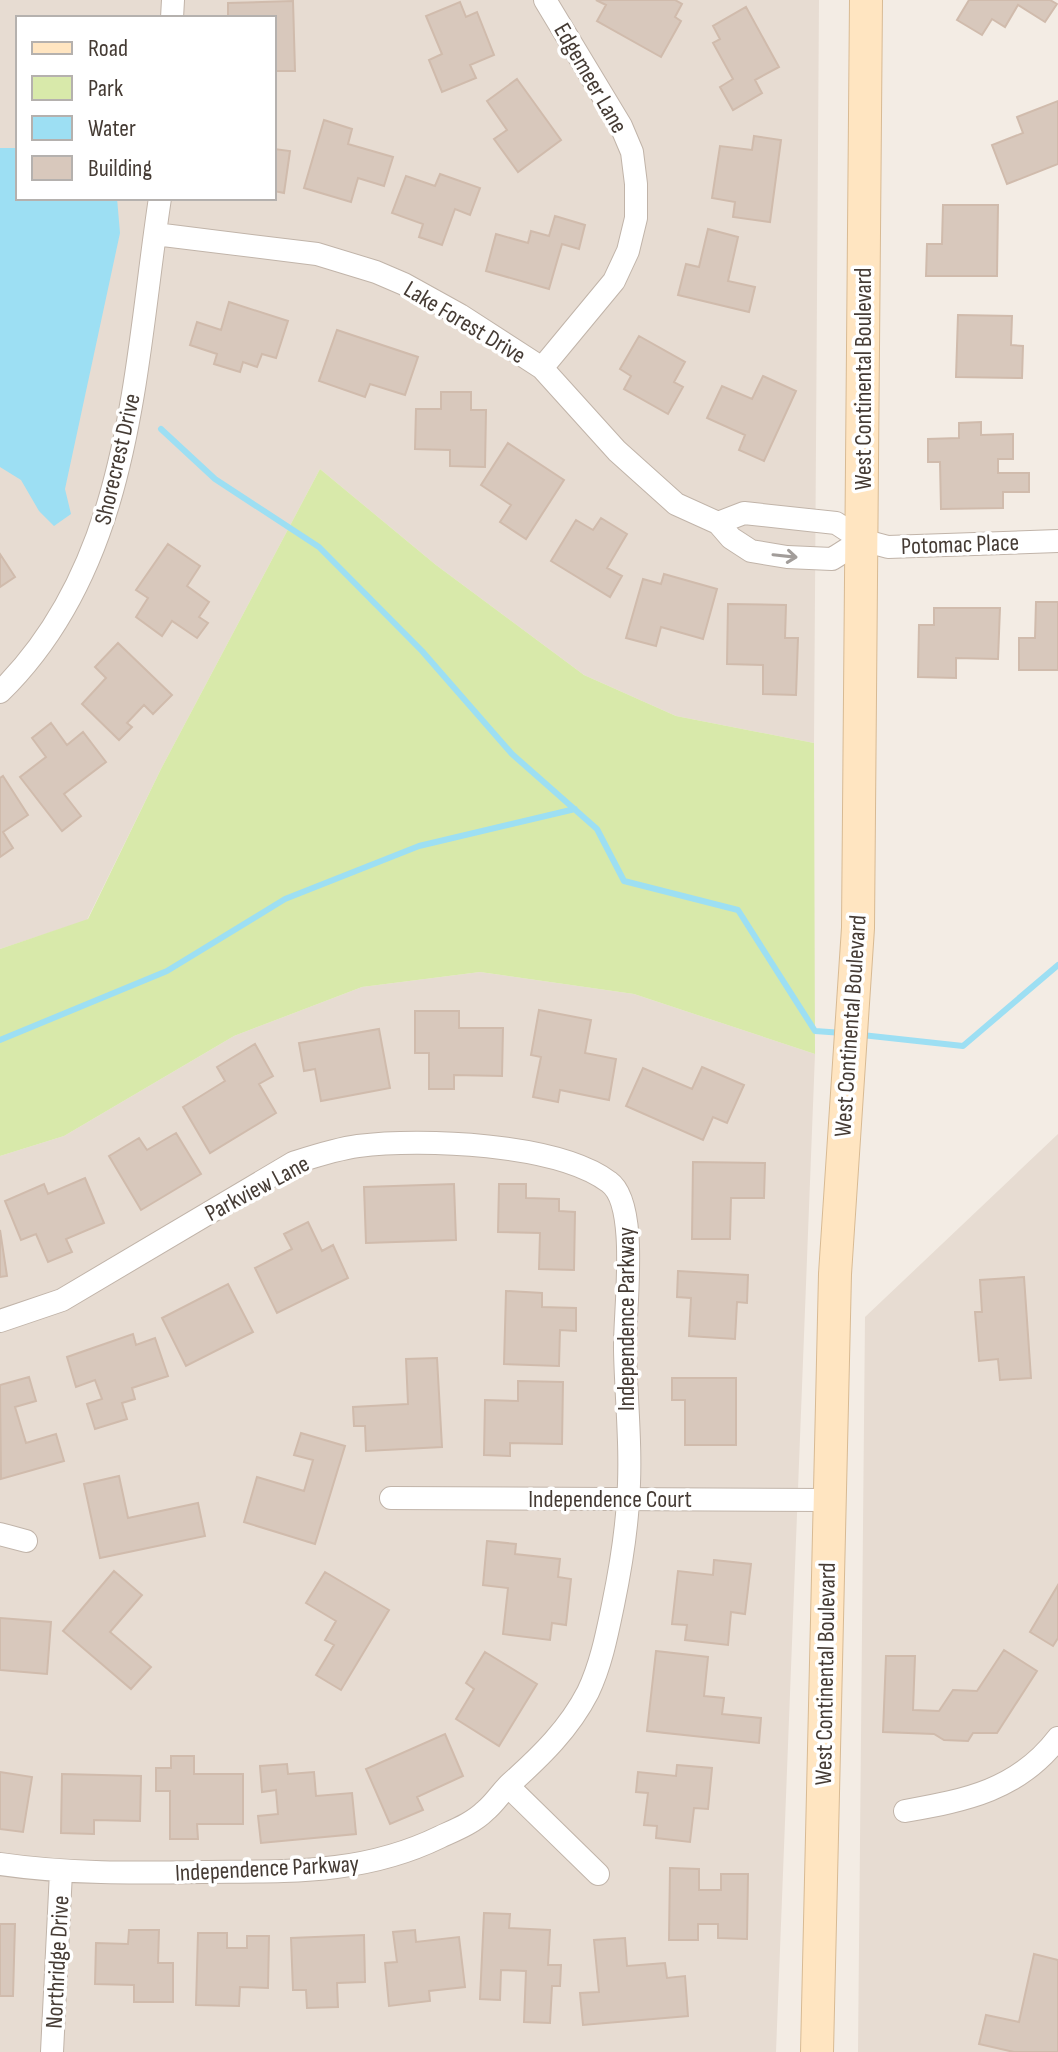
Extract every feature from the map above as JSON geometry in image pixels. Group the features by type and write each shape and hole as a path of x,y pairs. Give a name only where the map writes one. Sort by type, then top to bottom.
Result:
{"main road":[{"name":"West Continental Boulevard","path":"817,2052 835,1274 857,951 866,0"}],"street":[{"name":"Edgemeer Lane","path":"542,368 614,281 628,251 636,218 632,152 621,126 545,0"},
{"name":"Shorecrest Drive","path":"0,692 28,663 58,621 106,518 131,402 160,200"},
{"name":"Lake Forest Drive","path":"155,234 317,254 376,272 460,315 542,368 617,451 676,504 718,523 731,538 751,551 787,557 832,559 862,540"},
{"path":"718,523 744,513 836,523 862,540"},
{"name":"Potomac Place","path":"862,540 888,547 1058,541"},
{"name":"Parkview Lane","path":"0,1321 62,1300 293,1163 328,1151 410,1142 513,1150 568,1161 609,1182 622,1196"},
{"name":"Independence Parkway","path":"0,1864 61,1872 116,1874 324,1870 368,1864 424,1845 485,1812 563,1733 588,1691 605,1645 619,1576 628,1499 625,1337 628,1232 622,1196"},
{"name":"Independence Court","path":"391,1498 829,1500"},
{"path":"0,1534 26,1541"},
{"path":"905,1811 972,1797 1006,1784 1043,1757 1058,1738"},
{"path":"508,1786 598,1874"},
{"name":"Northridge Drive","path":"52,2052 61,1872"}],"shaded area":[{"path":"0,0 819,0 814,743 676,716 584,675 436,565 320,469 161,769 87,920 0,949"},
{"path":"480,972 634,994 815,1054 776,2052 0,2052 0,1156 64,1136 234,1036 362,987"},
{"path":"1058,1134 1058,2052 858,2052 865,1317"}],"green space":[{"path":"320,469 436,565 584,675 676,716 814,743 815,1054 634,994 480,972 362,987 234,1036 64,1136 0,1156 0,949 88,919 161,769"}],"water":[{"path":"0,148 16,148 16,200 117,200 120,233 65,489 71,514 54,526 39,511 21,480 0,467"}],"building":[{"path":"596,0 675,0 682,4 675,17 681,21 661,57 597,21 606,5"},
{"path":"969,0 1050,0 1057,4 1045,22 1018,5 1005,27 992,19 982,35 957,20"},
{"path":"293,1 295,71 276,71 276,16 228,16 228,3"},
{"path":"460,2 466,17 477,12 494,55 470,65 476,78 442,92 429,60 442,54 426,16"},
{"path":"746,7 779,67 755,80 762,93 733,110 720,87 733,79 713,43 720,39 713,26"},
{"path":"517,79 561,140 518,172 494,139 507,130 487,101"},
{"path":"1058,101 1058,164 1007,184 992,145 1023,133 1017,117"},
{"path":"324,120 352,129 348,144 393,157 384,186 358,178 351,202 304,188"},
{"path":"754,136 781,140 770,222 733,217 735,202 712,198 720,146 752,150"},
{"path":"276,149 290,151 284,193 276,191"},
{"path":"440,174 480,188 470,215 455,209 442,245 419,237 423,224 392,213 406,176 435,186"},
{"path":"943,205 998,205 997,276 926,276 927,244 942,244"},
{"path":"555,216 585,225 579,249 562,244 549,289 486,271 496,234 528,243 531,231 549,236"},
{"path":"708,229 738,237 728,281 755,287 749,312 678,295 686,264 699,267"},
{"path":"229,302 288,321 276,358 262,354 257,367 243,362 240,372 214,364 217,354 190,345 197,322 221,330"},
{"path":"958,315 1012,316 1011,345 1023,346 1022,378 956,377"},
{"path":"337,330 418,357 405,395 370,384 365,397 319,381"},
{"path":"639,336 685,362 674,382 683,387 668,414 624,389 631,376 620,369"},
{"path":"763,376 796,391 764,461 739,450 745,435 707,418 722,386 752,399"},
{"path":"441,392 471,392 471,410 486,410 485,467 450,466 450,450 415,449 416,409 441,409"},
{"path":"981,422 981,435 1013,434 1013,459 998,459 998,473 1029,473 1029,492 1003,492 1003,508 941,509 940,462 928,462 928,439 959,438 959,423"},
{"path":"508,443 564,480 526,539 500,522 511,505 481,485"},
{"path":"601,518 627,534 607,568 622,576 610,597 551,561 576,520 593,530"},
{"path":"168,544 200,566 187,586 209,602 199,617 208,623 197,638 172,621 162,636 136,617 148,598 136,590"},
{"path":"0,554 15,577 0,587"},
{"path":"664,574 717,589 703,639 661,627 656,646 626,638 643,579 661,584"},
{"path":"1036,602 1058,602 1058,670 1019,670 1019,638 1035,638"},
{"path":"728,604 786,605 785,638 798,638 796,695 763,694 763,665 727,664"},
{"path":"934,608 1000,608 998,659 956,658 956,678 918,677 919,625 934,625"},
{"path":"118,643 172,695 153,714 144,705 127,723 132,727 119,740 82,704 106,678 95,667"},
{"path":"51,723 67,745 83,732 106,762 64,794 81,816 62,831 20,777 46,757 32,738"},
{"path":"3,776 28,815 3,832 13,848 0,857 0,778"},
{"path":"539,1010 591,1020 585,1053 616,1059 609,1100 560,1090 558,1102 533,1097 541,1057 531,1055"},
{"path":"415,1011 459,1011 459,1028 503,1028 502,1076 454,1075 454,1089 429,1089 429,1053 415,1053"},
{"path":"379,1029 390,1088 321,1101 315,1069 304,1071 299,1043"},
{"path":"255,1044 273,1076 259,1084 276,1113 210,1153 183,1107 225,1081 217,1067"},
{"path":"702,1067 744,1085 727,1123 713,1117 703,1140 626,1106 643,1068 692,1089"},
{"path":"176,1133 201,1174 141,1210 109,1156 139,1138 147,1150"},
{"path":"693,1162 765,1163 764,1198 731,1198 730,1239 692,1239"},
{"path":"85,1178 104,1223 66,1239 72,1252 48,1262 36,1234 21,1240 5,1201 44,1184 48,1194"},
{"path":"454,1184 456,1240 366,1243 364,1187"},
{"path":"499,1184 526,1184 526,1198 559,1199 559,1211 575,1212 574,1270 539,1269 540,1233 498,1232"},
{"path":"308,1222 322,1251 333,1245 348,1278 277,1313 255,1268 292,1249 284,1234"},
{"path":"0,1230 7,1276 0,1277"},
{"path":"678,1271 748,1275 747,1303 737,1302 735,1339 689,1336 691,1298 677,1297"},
{"path":"1024,1277 1031,1378 1000,1380 998,1359 979,1361 975,1312 982,1312 980,1280"},
{"path":"228,1284 253,1332 186,1366 162,1318"},
{"path":"506,1291 542,1293 542,1307 576,1308 576,1331 560,1330 559,1366 504,1364"},
{"path":"133,1334 136,1345 155,1338 168,1376 132,1388 135,1399 122,1403 127,1419 95,1429 87,1404 102,1399 95,1380 76,1387 67,1357"},
{"path":"437,1358 442,1447 366,1451 365,1426 354,1426 353,1407 408,1404 406,1359"},
{"path":"29,1377 36,1401 15,1407 26,1443 56,1434 64,1461 1,1479 0,1385"},
{"path":"672,1378 736,1378 736,1445 685,1445 685,1400 672,1400"},
{"path":"518,1381 563,1382 562,1444 510,1443 510,1456 484,1455 485,1400 518,1401"},
{"path":"301,1433 345,1446 315,1544 244,1522 257,1477 304,1491 313,1460 294,1455"},
{"path":"119,1476 128,1518 198,1503 205,1536 100,1558 84,1484"},
{"path":"487,1541 516,1544 515,1554 560,1559 558,1577 571,1579 566,1625 552,1623 550,1640 503,1634 508,1588 483,1585"},
{"path":"714,1560 751,1564 745,1614 731,1612 728,1645 685,1640 687,1625 672,1624 678,1571 713,1575"},
{"path":"114,1571 142,1595 110,1632 151,1667 131,1689 63,1631"},
{"path":"325,1572 389,1610 341,1690 316,1675 334,1645 325,1640 336,1621 306,1603"},
{"path":"1058,1585 1058,1638 1053,1646 1030,1632"},
{"path":"0,1618 51,1622 47,1674 0,1670"},
{"path":"1004,1650 1037,1671 997,1733 973,1733 968,1741 944,1740 934,1734 883,1732 886,1656 915,1656 913,1710 939,1711 953,1690 977,1691"},
{"path":"656,1651 708,1657 704,1696 724,1698 722,1714 761,1718 759,1743 647,1731"},
{"path":"485,1652 537,1684 499,1746 456,1719 474,1689 466,1683"},
{"path":"445,1734 463,1776 417,1797 423,1810 390,1824 366,1769"},
{"path":"171,1756 194,1756 194,1774 243,1774 243,1824 197,1824 198,1839 170,1839 170,1791 156,1791 156,1768 171,1768"},
{"path":"287,1764 288,1774 314,1772 316,1796 352,1793 356,1834 261,1843 258,1816 278,1814 276,1790 262,1792 260,1766"},
{"path":"677,1765 712,1768 708,1809 694,1808 690,1842 656,1838 657,1826 644,1825 648,1793 636,1792 638,1772 676,1776"},
{"path":"0,1772 32,1777 23,1832 0,1829"},
{"path":"62,1774 141,1776 140,1821 94,1820 94,1834 61,1833"},
{"path":"670,1868 699,1869 699,1890 721,1890 721,1874 748,1874 747,1939 718,1938 718,1924 698,1924 698,1940 669,1940"},
{"path":"484,1913 510,1914 509,1928 550,1930 548,1965 561,1965 560,1986 552,1986 550,2023 524,2022 526,1971 501,1970 500,2000 480,1999"},
{"path":"0,1924 15,1924 13,1996 0,1996"},
{"path":"129,1930 159,1930 158,1963 173,1963 173,2002 134,2002 134,1985 95,1984 96,1943 128,1944"},
{"path":"415,1930 416,1942 459,1937 465,1987 429,1991 430,2001 389,2006 385,1963 397,1962 393,1932"},
{"path":"198,1933 227,1933 227,1948 247,1948 247,1936 269,1936 268,1988 240,1987 239,2006 196,2005"},
{"path":"364,1935 365,1982 337,1983 338,2007 307,2008 306,1990 293,1990 291,1938"},
{"path":"625,1938 627,1966 665,1963 667,1978 685,1976 688,2016 583,2025 580,1993 599,1992 594,1940"},
{"path":"1034,1954 1058,1960 1058,2052 1014,2052 979,2044 986,2015 1019,2022"}],"waterway":[{"path":"161,429 215,479 319,547 422,651 512,754 597,829 624,881 738,910 815,1031 843,1033"},
{"path":"0,1040 167,971 285,899 419,846 575,809"},
{"path":"862,1035 963,1046 1058,965"}]}
